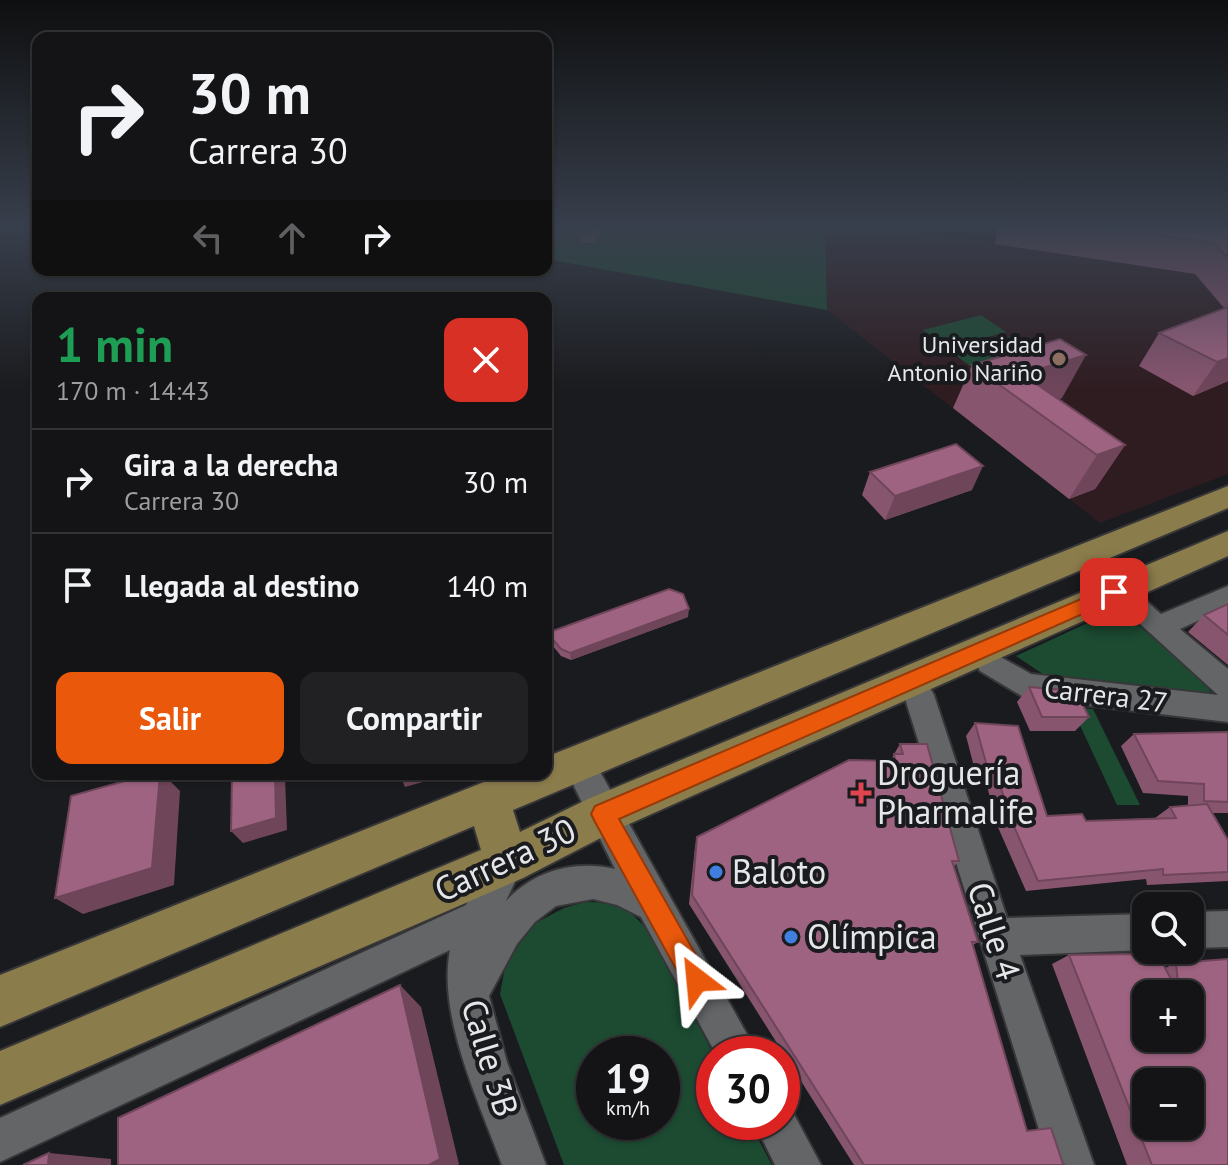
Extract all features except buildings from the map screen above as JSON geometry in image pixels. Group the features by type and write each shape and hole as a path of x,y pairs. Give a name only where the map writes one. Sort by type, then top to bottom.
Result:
{"main road":[{"name":"Carrera 30","path":"552,774 1228,496"},
{"name":"Carrera 30","path":"0,1078 507,862 603,814 1228,543"},
{"name":"Carrera 30","path":"0,1001 538,780"},
{"path":"489,802 507,862"}],"street":[{"path":"744,752 1228,551"},
{"path":"1158,627 1228,596"},
{"path":"1128,601 1228,686"},
{"name":"Carrera 27","path":"990,663 1025,686 1228,709"},
{"name":"Calle 4","path":"919,695 995,937 1072,1165"},
{"path":"578,762 603,814 728,1036"},
{"name":"Calle 3B","path":"507,862 478,918 467,957 467,998 524,1165"},
{"path":"467,998 488,951 507,922 541,892 586,881 625,886 656,906"},
{"path":"0,1140 478,918"},
{"path":"1204,930 1228,929"},
{"path":"995,937 1132,932"},
{"path":"785,1140 799,1165"}],"shaded area":[{"name":"Universidad Antonio Nariño","path":"826,281 1228,281 1228,474 1100,523 827,310"}],"green space":[{"path":"669,281 826,281 827,310"},
{"path":"981,315 1006,332 947,348 923,330"},
{"path":"1011,336 1038,354 977,371 951,352"},
{"path":"1118,609 1206,681 1212,696 1046,676 1016,656"},
{"path":"1072,708 1093,709 1140,805 1117,805"},
{"path":"585,902 621,903 646,928 704,1036 696,1036 696,1140 759,1140 772,1165 564,1165 500,994 507,956 524,929 564,908"}],"place":[{"name":"Universidad Antonio Nariño","path":"1059,359"},
{"name":"Droguería Pharmalife","path":"861,793"},
{"name":"Baloto","path":"716,872"},
{"name":"Olímpica","path":"791,937"}],"route":[{"path":"697,980 603,814 1114,592"}]}
